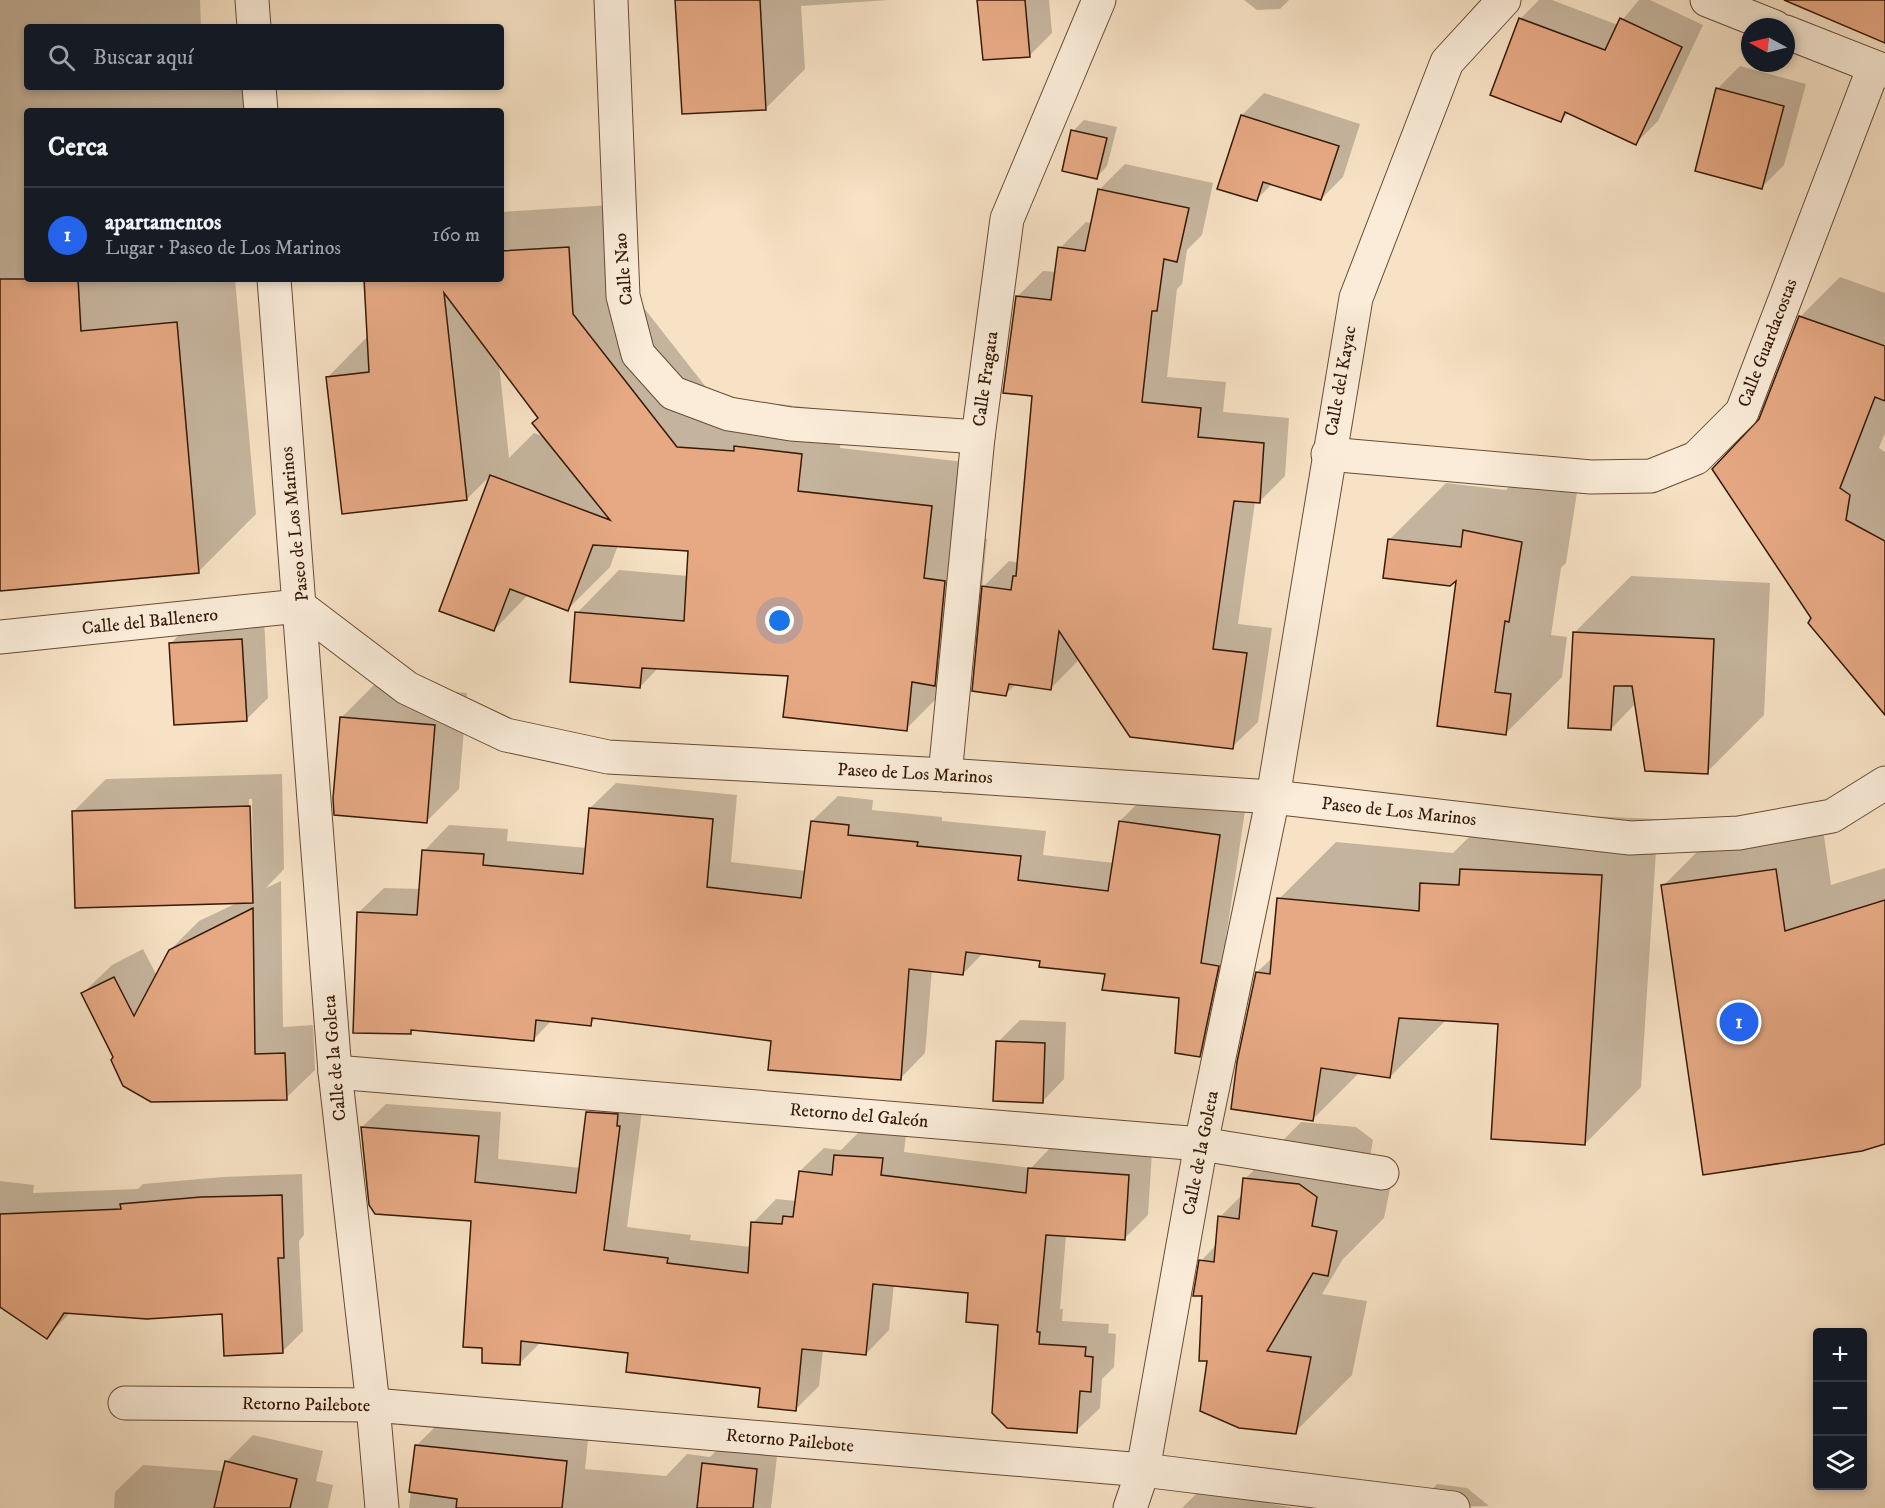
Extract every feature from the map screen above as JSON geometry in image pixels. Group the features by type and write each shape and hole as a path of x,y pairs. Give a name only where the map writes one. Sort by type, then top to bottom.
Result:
{"street":[{"path":"252,0 254,24"},
{"name":"Calle Nao","path":"611,0 623,296 638,354 673,393 729,414 791,424 978,437"},
{"name":"Calle Fragata","path":"945,775 978,437 1007,219 1099,0"},
{"name":"Calle del Kayac","path":"1273,797 1328,454 1356,297 1447,62 1503,0"},
{"path":"1707,0 1752,18"},
{"path":"1795,36 1880,69"},
{"name":"Calle Guardacostas","path":"1328,454 1591,477 1651,476 1696,458 1742,412 1880,69"},
{"path":"259,90 261,108"},
{"name":"Paseo de Los Marinos","path":"274,282 299,606 407,688 506,735 608,757 945,775 1273,797 1629,838 1739,833 1832,816 1885,783"},
{"name":"Calle del Ballenero","path":"0,637 299,606"},
{"name":"Calle de la Goleta","path":"299,606 335,1072 373,1405 382,1508"},
{"name":"Calle de la Goleta","path":"1130,1508 1143,1470 1202,1144 1273,797"},
{"name":"Retorno del Galeón","path":"335,1072 1202,1144 1382,1173"},
{"name":"Retorno Pailebote","path":"125,1403 373,1405 1143,1470 1454,1508"}],"building":[{"path":"675,0 760,0 766,110 682,114"},
{"path":"977,0 1025,0 1030,57 983,60"},
{"path":"1784,0 1885,0 1885,43"},
{"path":"1519,18 1605,50 1620,18 1682,47 1636,145 1565,112 1561,122 1490,95"},
{"path":"1716,88 1784,106 1762,189 1695,171"},
{"path":"1241,115 1339,146 1321,200 1263,182 1257,201 1217,189"},
{"path":"1071,130 1107,138 1097,179 1062,171"},
{"path":"1098,189 1189,208 1177,262 1164,259 1157,311 1152,311 1142,402 1201,408 1198,437 1264,443 1260,503 1234,501 1213,649 1247,653 1233,749 1130,737 1059,631 1051,690 1009,684 1006,696 972,691 982,586 1011,590 1013,576 1016,576 1032,396 1003,393 1016,296 1051,300 1058,247 1085,251"},
{"path":"569,247 573,314 677,447 734,451 734,446 802,454 798,491 932,506 924,578 945,581 935,686 912,682 907,731 783,717 788,676 642,668 640,688 570,682 575,612 684,621 688,551 593,545 568,611 510,589 494,631 439,611 490,475 610,520 532,423 538,418 444,293 467,500 342,514 326,377 369,372 364,282 504,282 504,251"},
{"path":"0,279 24,279 24,282 78,282 81,331 177,322 199,573 0,591"},
{"path":"1799,316 1885,346 1885,401 1875,397 1840,488 1850,495 1846,520 1885,541 1885,715 1808,623 1811,618 1712,469 1759,419"},
{"path":"1463,530 1522,542 1509,622 1505,621 1495,692 1511,694 1506,735 1437,726 1456,581 1450,586 1383,578 1388,539 1461,547"},
{"path":"1573,632 1714,639 1708,774 1645,771 1632,686 1614,686 1611,730 1568,728"},
{"path":"242,639 247,721 174,725 169,643"},
{"path":"340,717 435,725 427,823 334,815 333,798"},
{"path":"250,806 253,903 75,908 72,811"},
{"path":"589,808 713,819 707,887 801,898 811,821 849,825 848,835 918,842 917,846 1021,856 1018,880 1108,891 1119,821 1220,835 1201,963 1219,966 1200,1057 1175,1053 1179,998 1102,990 1105,974 1039,967 1040,961 966,952 963,975 909,969 901,1080 768,1070 771,1041 592,1018 591,1026 536,1020 534,1041 411,1030 411,1034 353,1033 357,912 417,915 422,850 484,854 483,865 583,874"},
{"path":"1460,869 1602,875 1585,1145 1491,1139 1498,1024 1399,1018 1390,1078 1321,1068 1313,1121 1231,1109 1237,1062 1256,972 1270,974 1277,898 1419,911 1420,883 1459,885"},
{"path":"1776,869 1785,931 1885,900 1885,1144 1862,1151 1703,1175 1661,885"},
{"path":"253,908 255,1054 285,1053 287,1100 151,1102 123,1086 111,1060 113,1057 81,993 114,977 134,1016 169,950"},
{"path":"996,1041 1045,1043 1043,1103 993,1101"},
{"path":"586,1112 618,1114 617,1126 620,1126 604,1250 668,1258 667,1263 748,1273 751,1222 782,1224 783,1216 793,1217 799,1171 832,1175 834,1155 883,1158 881,1175 1026,1193 1028,1168 1129,1175 1125,1240 1046,1235 1037,1332 1040,1332 1039,1344 1086,1347 1085,1356 1093,1357 1091,1392 1080,1391 1077,1433 1007,1428 992,1413 998,1325 966,1322 968,1293 873,1284 866,1355 802,1349 796,1411 758,1407 760,1388 626,1372 628,1353 521,1341 520,1365 482,1363 482,1348 463,1347 471,1221 375,1214 369,1205 361,1127 479,1136 475,1182 576,1193"},
{"path":"1243,1178 1299,1184 1317,1197 1312,1226 1337,1231 1328,1276 1313,1273 1267,1351 1311,1357 1296,1434 1239,1428 1200,1411 1207,1361 1199,1361 1202,1296 1193,1296 1199,1260 1214,1262 1218,1216 1239,1219"},
{"path":"282,1195 284,1258 278,1258 283,1353 224,1356 222,1314 147,1319 64,1313 47,1339 0,1307 0,1214 121,1209 120,1204 201,1197"},
{"path":"415,1445 567,1461 562,1508 456,1508 457,1499 409,1492"},
{"path":"225,1461 297,1479 290,1508 214,1508"},
{"path":"702,1463 757,1469 753,1508 697,1508"}],"place":[{"name":"apartamentos","path":"1739,1022"}]}
